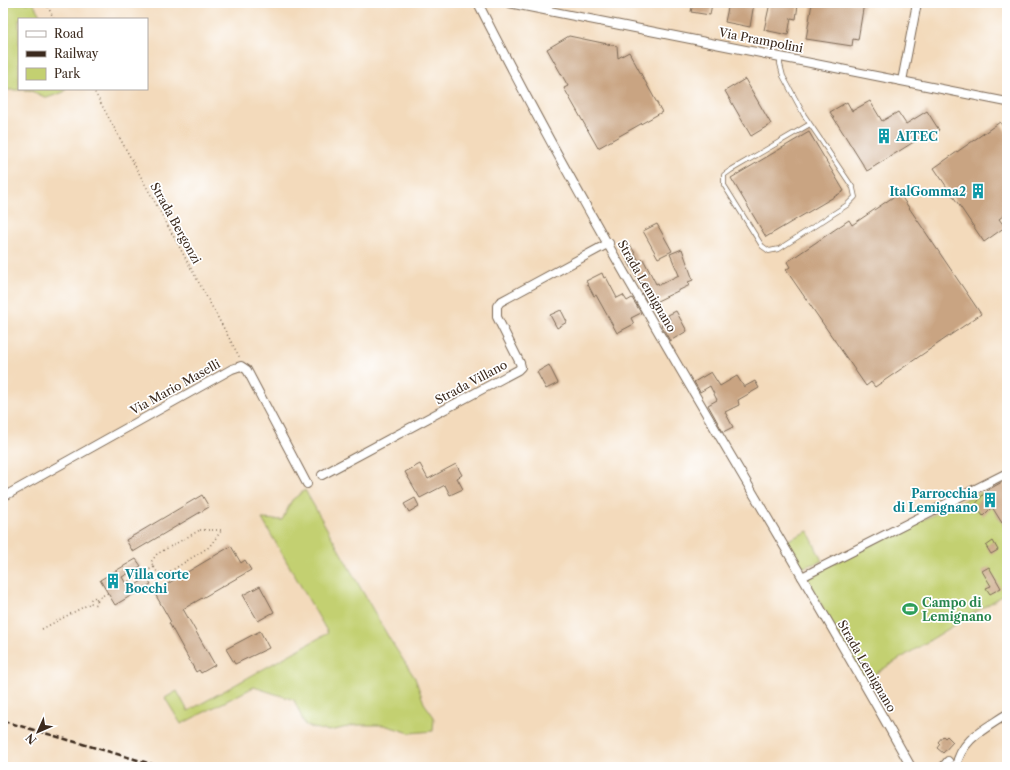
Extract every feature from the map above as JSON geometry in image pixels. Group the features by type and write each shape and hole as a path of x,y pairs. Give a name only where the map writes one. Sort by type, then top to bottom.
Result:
{"street":[{"name":"Strada Lemignano","path":"478,3 516,80 608,243 911,767"},
{"name":"Via Prampolini","path":"509,3 1007,102"},
{"path":"902,81 917,3"},
{"name":"Strada Villano","path":"322,475 521,368 520,363 497,317 497,306 500,302 608,243"},
{"path":"241,366 247,370 307,484"},
{"name":"Via Mario Maselli","path":"3,497 232,369 241,366"},
{"path":"802,577 1007,473"},
{"path":"956,766 960,751 969,740 1007,714"}],"lane":[{"path":"780,56 783,76 810,124 853,188 855,197 847,205 779,249 769,251 762,246 724,185 724,175 810,124"}],"path":[{"path":"46,3 54,18"},
{"name":"Strada Bergonzi","path":"94,90 241,359 241,366"},
{"path":"200,530 222,530 209,547 166,574 157,572 154,567 151,562 156,554 189,535 200,530"},
{"path":"125,583 154,567"},
{"path":"91,603 92,598 96,599 108,593"},
{"path":"42,629 91,603 95,604 96,599"}],"green space":[{"path":"3,3 33,3 41,18 18,18 18,90 3,90"},
{"path":"29,90 65,90 64,92 47,98"},
{"path":"305,490 389,638 415,678 424,703 434,717 433,731 410,733 384,725 356,725 330,731 313,728 305,725 294,700 254,687 181,724 165,698 177,691 188,711 328,633 262,519 282,520 292,500"},
{"path":"983,491 1007,531 1007,593 865,680 806,579 807,576"},
{"path":"808,531 822,561 801,568 786,541"}],"building":[{"path":"693,3 712,3 710,15 691,12"},
{"path":"729,3 754,3 750,27 725,22"},
{"path":"770,3 794,3 798,5 796,19 791,18 788,35 764,30"},
{"path":"812,3 864,3 858,40 853,39 852,46 806,39"},
{"path":"569,36 617,46 618,58 629,52 662,112 598,148 564,88 568,86 547,49"},
{"path":"745,79 771,124 751,136 725,91"},
{"name":"AITEC","path":"870,101 882,121 898,112 906,124 927,111 939,130 927,138 925,135 867,171 830,112 847,102 852,111"},
{"name":"ItalGomma2","path":"1000,122 1007,133 1007,213 999,219 1005,227 984,242 934,168"},
{"path":"809,132 844,191 766,237 731,178"},
{"path":"899,193 981,314 875,387 871,382 866,386 786,270 790,267 787,262 849,220 852,225"},
{"path":"657,224 672,251 658,258 643,231"},
{"path":"631,246 639,261 643,259 656,284 658,283 659,285 679,275 670,254 682,249 693,280 688,282 690,285 649,305 642,293 645,292 622,251"},
{"path":"602,273 604,278 606,277 617,298 623,295 627,301 632,298 641,313 631,318 634,324 617,333 596,295 594,296 586,281"},
{"path":"561,310 567,322 557,328 550,315"},
{"path":"676,311 687,331 670,341 661,325 670,320 668,315"},
{"path":"549,365 558,383 546,389 537,372"},
{"path":"711,372 720,386 737,376 744,387 755,381 759,388 738,400 739,405 725,412 733,427 723,432 708,405 717,400 710,386 700,392 694,382"},
{"path":"420,464 428,479 456,464 462,475 457,478 463,489 450,495 445,485 420,498 405,472"},
{"name":"Parrocchia di Lemignano","path":"1002,482 1007,490 1007,521 1002,523 992,507 983,516 975,505 986,491"},
{"path":"202,495 209,507 133,552 126,540"},
{"path":"415,498 419,506 409,512 404,504"},
{"path":"993,541 998,550 991,554 986,546"},
{"path":"231,546 241,563 245,560 251,570 183,609 215,665 201,673 199,670 196,672 154,592"},
{"name":"Villa corte Bocchi","path":"136,559 141,566 122,577 129,589 147,578 151,584 115,605 100,580"},
{"path":"989,567 1001,588 990,594 986,588 991,586 982,571"},
{"path":"260,586 274,612 258,621 243,595"},
{"path":"260,631 269,648 235,664 226,649"},
{"path":"943,736 945,738 947,736 953,742 943,753 937,748 940,744 938,742"}],"railway":[{"path":"3,721 162,767"}],"place":[{"name":"AITEC","path":"884,136"},
{"name":"ItalGomma2","path":"978,191"},
{"name":"Parrocchia di Lemignano","path":"990,500"},
{"name":"Villa corte Bocchi","path":"113,581"},
{"name":"Campo di Lemignano","path":"910,609"}]}
